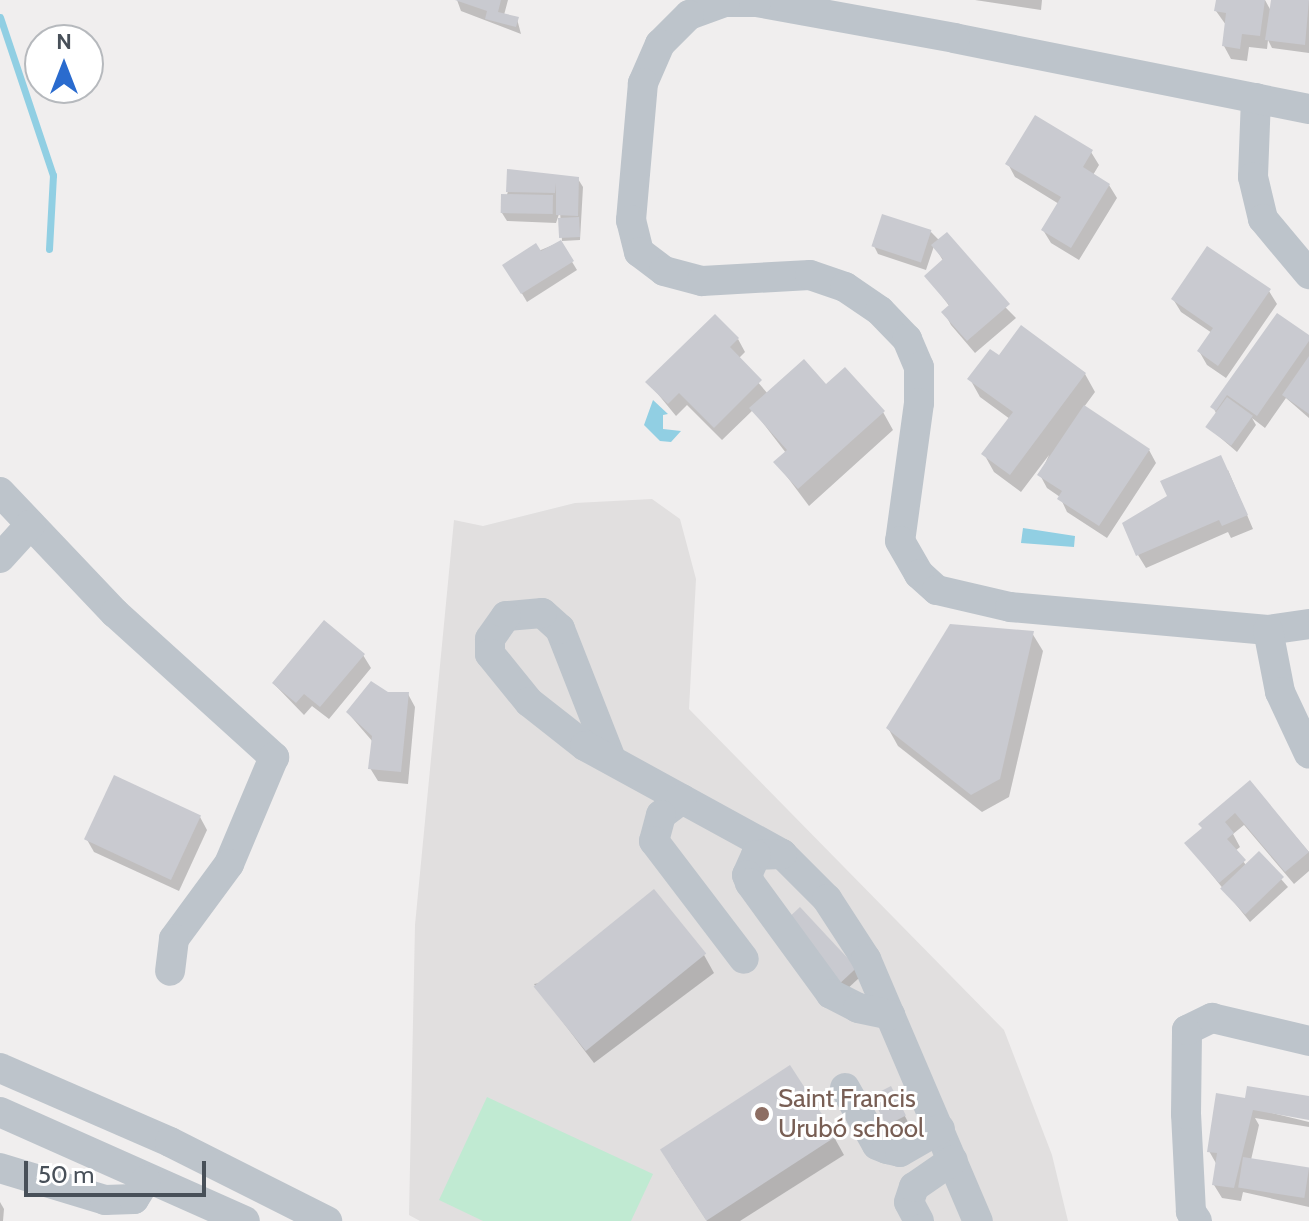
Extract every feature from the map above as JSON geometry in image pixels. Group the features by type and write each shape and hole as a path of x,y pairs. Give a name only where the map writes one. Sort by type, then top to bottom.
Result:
{"street":[{"path":"1309,109 970,40 756,2 725,2 689,15 660,44 643,83 631,220 639,252 664,271 702,281 810,275 869,303 907,339 919,367 919,403 900,541 919,574 937,590 1010,607 1268,630 1309,624"},
{"path":"1256,98 1253,177 1263,219 1309,274"},
{"path":"0,492 115,613 274,757 229,864 174,939 170,971"},
{"path":"0,558 30,525"},
{"path":"611,759 560,629 542,613 506,616 490,639 498,667 529,702 585,746 782,854 827,899 866,959 978,1221"},
{"path":"1268,630 1280,692 1309,754"},
{"path":"682,799 661,815 654,841 744,959"},
{"path":"782,854 756,855 747,875 750,883 831,994 858,1008 890,1015"},
{"path":"1197,1221 1191,1212 1187,1030 1212,1018 1309,1041"},
{"path":"0,1068 170,1142 327,1221"},
{"path":"40,1085 10,1117 146,1180 245,1221"},
{"path":"845,1088 877,1145 900,1152 940,1129"},
{"path":"919,1221 909,1202 914,1187 953,1160"},
{"path":"0,1168 105,1200 134,1199 146,1180"}],"shaded area":[{"path":"652,499 680,519 696,579 689,709 1004,1030 1052,1155 1068,1221 420,1221 409,1215 415,925 454,520 483,526 575,503"}],"green space":[{"path":"487,1097 653,1174 631,1221 483,1221 439,1200"}],"water":[{"path":"653,400 668,414 663,415 663,429 681,431 671,442 660,441 644,425"},
{"path":"1023,528 1075,536 1074,547 1021,543"}],"building":[{"path":"455,0 501,0 498,12 519,17 516,27 485,19 487,11"},
{"path":"1216,0 1265,0 1260,36 1242,34 1240,49 1222,46 1226,13 1214,11"},
{"path":"1271,0 1309,0 1305,45 1265,40"},
{"path":"1035,115 1093,150 1083,167 1110,184 1071,248 1041,230 1061,197 1005,164"},
{"path":"507,169 579,177 578,216 556,215 556,183 555,193 506,192"},
{"path":"501,194 553,195 553,214 501,213"},
{"path":"882,214 931,230 921,262 871,246"},
{"path":"579,217 580,237 559,238 558,218"},
{"path":"947,232 1010,304 967,341 941,312 949,305 924,276 943,259 931,245"},
{"path":"561,240 574,261 521,294 502,265 536,243 541,251"},
{"path":"1207,246 1271,289 1218,366 1197,351 1213,328 1171,299"},
{"path":"1277,313 1309,335 1309,341 1257,416 1227,395 1216,411 1210,407"},
{"path":"715,314 739,338 730,347 762,380 714,428 679,393 668,404 645,382"},
{"path":"1021,325 1086,373 1010,475 981,454 1013,412 967,379 990,349 999,355"},
{"path":"1309,356 1309,414 1282,395"},
{"path":"804,359 826,384 845,367 885,411 798,489 773,462 787,450 749,408"},
{"path":"1227,397 1253,416 1231,446 1205,427"},
{"path":"1084,405 1150,449 1099,526 1057,499 1062,491 1037,475"},
{"path":"1221,455 1248,515 1222,526 1219,520 1136,556 1122,523 1167,496 1160,481"},
{"path":"324,620 365,654 320,707 304,694 296,703 272,683"},
{"path":"950,624 1034,631 1000,779 971,795 886,728"},
{"path":"371,681 388,692 409,692 401,772 368,769 372,736 346,712"},
{"path":"114,775 201,816 171,880 84,839"},
{"path":"1250,780 1309,852 1285,872 1235,813 1225,822 1234,833 1227,839 1246,860 1219,883 1184,843 1202,828 1198,824"},
{"path":"1259,851 1284,877 1245,914 1220,889"},
{"path":"654,889 706,954 586,1051 534,987"},
{"path":"800,907 857,968 840,983 783,923"},
{"path":"790,1065 836,1136 706,1221 660,1149"},
{"path":"891,1086 906,1115 886,1125 871,1096"},
{"path":"1247,1086 1309,1096 1309,1120 1253,1110 1234,1188 1212,1185 1217,1153 1207,1152 1216,1093 1245,1098"},
{"path":"1243,1157 1309,1167 1304,1198 1238,1188"}],"waterway":[{"path":"0,17 53,175 49,249"}],"place":[{"name":"Saint Francis Urubó school","path":"762,1114"}]}
